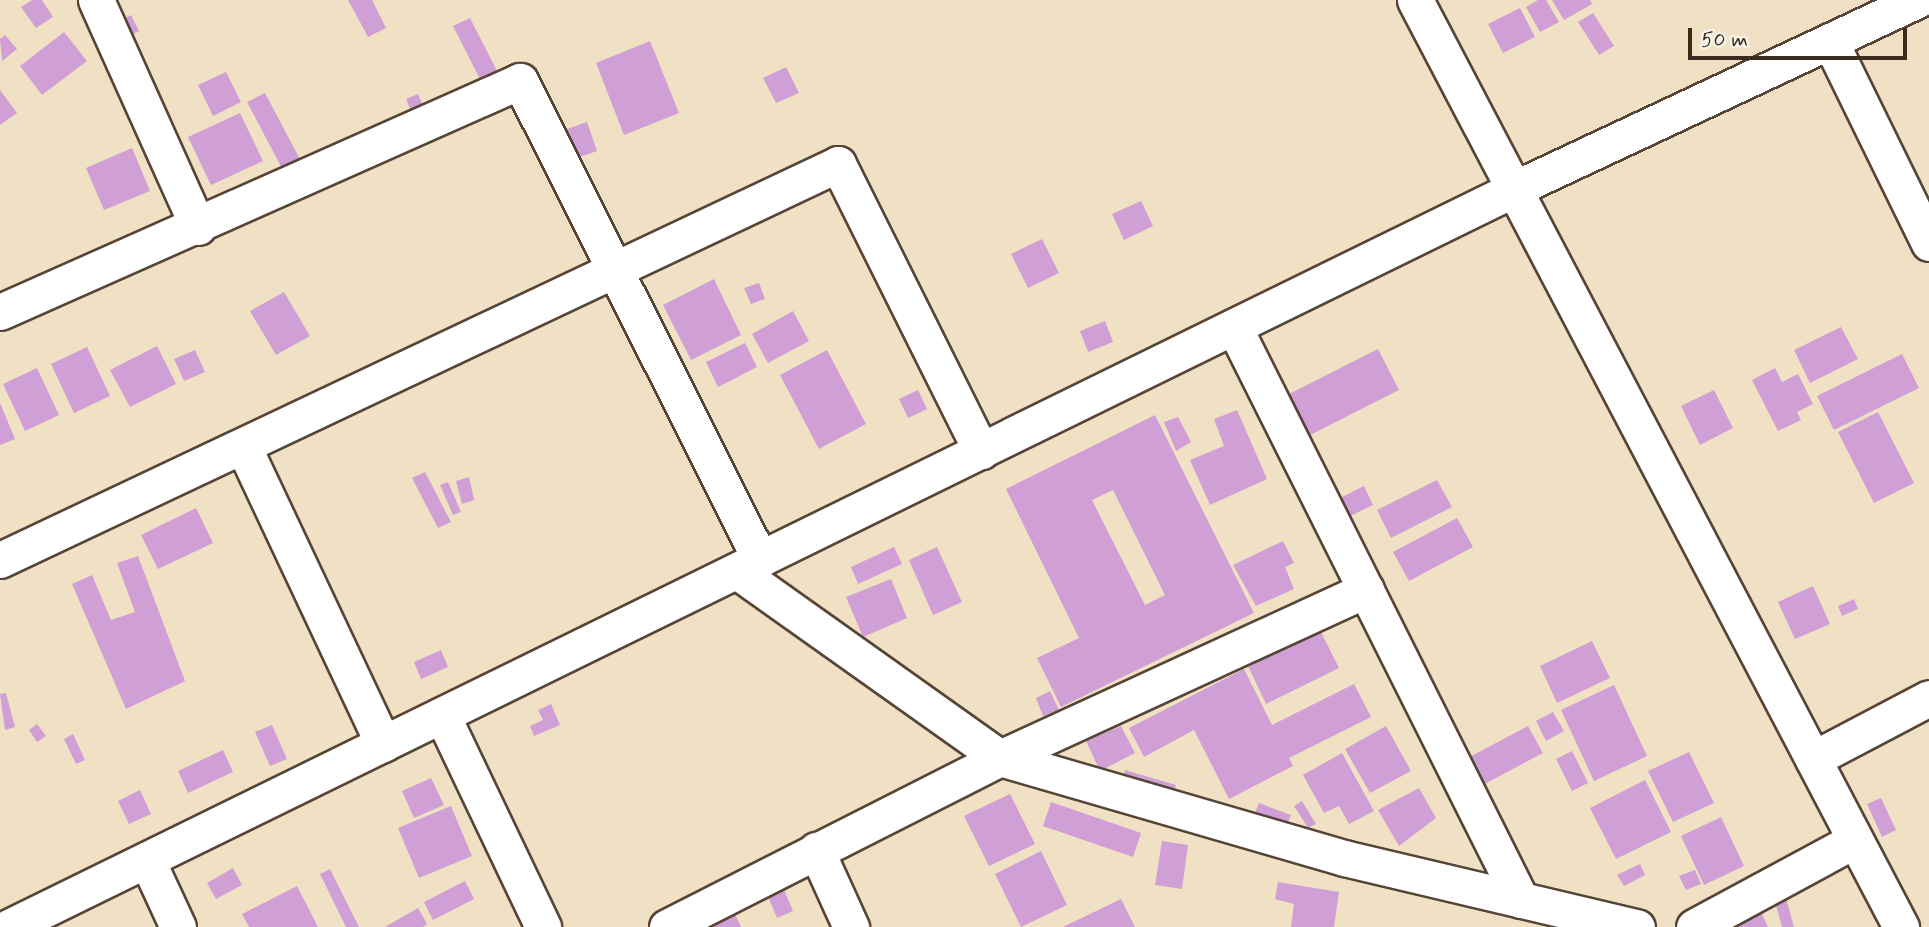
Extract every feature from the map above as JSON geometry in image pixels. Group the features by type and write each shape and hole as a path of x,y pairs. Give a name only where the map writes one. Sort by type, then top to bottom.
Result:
{"street":[{"path":"96,0 198,227"},
{"path":"1415,0 1901,927"},
{"path":"9,927 1514,189 1916,0"},
{"path":"1830,41 1929,243"},
{"path":"0,312 198,227 520,81 615,270 748,565 1000,758 1344,858 1637,927"},
{"path":"0,561 244,448 838,164 981,451"},
{"path":"1234,327 1521,900"},
{"path":"244,448 383,744"},
{"path":"667,927 1000,758 1366,590"},
{"path":"1813,759 1929,698"},
{"path":"442,715 543,927"},
{"path":"1694,927 1855,840"},
{"path":"816,850 851,927"},
{"path":"147,860 178,927"}],"building":[{"path":"32,0 42,0 53,17 36,28 21,7"},
{"path":"348,0 372,0 386,28 368,37"},
{"path":"1538,0 1546,0 1559,22 1540,32 1526,7"},
{"path":"1552,0 1590,0 1592,4 1564,20"},
{"path":"1520,8 1535,37 1503,53 1488,24"},
{"path":"1593,13 1614,46 1599,55 1578,22"},
{"path":"131,15 139,31 126,38 118,22"},
{"path":"470,18 499,75 482,83 453,26"},
{"path":"64,32 87,61 42,95 20,66"},
{"path":"5,35 17,49 2,61 0,39"},
{"path":"650,41 679,113 624,135 596,63"},
{"path":"786,67 799,93 776,103 763,78"},
{"path":"226,72 241,102 213,116 198,85"},
{"path":"0,90 17,113 0,125"},
{"path":"265,93 303,165 285,174 247,102"},
{"path":"418,94 425,110 413,116 406,99"},
{"path":"240,113 263,161 211,185 188,137"},
{"path":"587,122 597,151 574,159 564,130"},
{"path":"132,148 150,191 104,210 86,168"},
{"path":"1141,201 1153,226 1124,240 1112,214"},
{"path":"1042,239 1059,273 1028,288 1011,254"},
{"path":"714,279 741,335 691,360 663,305"},
{"path":"759,283 765,299 751,304 744,288"},
{"path":"284,292 310,336 276,355 250,311"},
{"path":"793,311 809,341 768,363 752,334"},
{"path":"1105,321 1113,342 1088,352 1080,331"},
{"path":"1841,327 1858,359 1810,383 1794,350"},
{"path":"745,343 757,367 718,387 706,362"},
{"path":"157,346 176,384 130,407 110,370"},
{"path":"87,347 110,396 74,413 51,364"},
{"path":"1378,349 1399,390 1310,435 1289,394"},
{"path":"195,350 205,372 184,381 174,359"},
{"path":"827,350 866,424 819,449 780,375"},
{"path":"1902,354 1919,388 1834,430 1817,396"},
{"path":"37,368 59,415 25,431 3,384"},
{"path":"1775,368 1782,382 1798,374 1813,404 1797,412 1801,420 1778,431 1752,380"},
{"path":"918,390 927,409 908,418 899,399"},
{"path":"1714,390 1733,428 1700,445 1681,406"},
{"path":"0,403 15,439 0,445"},
{"path":"1237,410 1267,479 1210,505 1190,460 1224,446 1214,419"},
{"path":"1878,412 1914,483 1874,503 1838,432"},
{"path":"1155,415 1254,613 1061,707 1037,658 1079,638 1006,489","holes":["1113,490 1165,595 1145,605 1092,500"]},
{"path":"1178,417 1191,442 1176,451 1164,422"},
{"path":"425,472 451,522 438,528 412,478"},
{"path":"469,477 474,500 462,504 456,481"},
{"path":"1437,480 1452,507 1391,538 1377,510"},
{"path":"448,482 461,512 453,515 440,485"},
{"path":"1364,486 1373,505 1344,519 1338,499"},
{"path":"196,508 213,543 158,569 141,535"},
{"path":"1457,518 1473,547 1409,581 1393,552"},
{"path":"1283,541 1294,563 1285,567 1294,589 1256,606 1233,565"},
{"path":"894,547 902,564 858,584 851,567"},
{"path":"937,547 962,602 933,615 909,560"},
{"path":"138,556 185,681 126,709 72,584 92,575 111,620 135,612 117,563"},
{"path":"891,579 907,618 863,637 846,597"},
{"path":"1813,586 1830,624 1795,639 1778,602"},
{"path":"1854,599 1858,609 1842,616 1838,606"},
{"path":"1320,630 1339,668 1266,704 1248,666"},
{"path":"1592,641 1610,678 1557,703 1540,666"},
{"path":"441,650 448,667 421,679 414,662"},
{"path":"1244,669 1272,725 1354,684 1371,717 1289,758 1293,766 1229,799 1194,730 1144,757 1129,728"},
{"path":"1614,685 1647,756 1594,781 1561,710"},
{"path":"1050,691 1059,710 1043,716 1036,698"},
{"path":"6,693 15,727 5,730 0,694"},
{"path":"551,704 560,725 534,736 530,726 543,720 538,710"},
{"path":"1553,712 1564,731 1546,741 1536,721"},
{"path":"37,724 46,736 37,742 29,730"},
{"path":"272,725 287,759 270,766 255,732"},
{"path":"1121,726 1135,753 1100,771 1086,741"},
{"path":"1386,726 1411,771 1370,793 1345,749"},
{"path":"1528,726 1543,753 1479,787 1464,760"},
{"path":"73,734 85,760 76,764 64,739"},
{"path":"223,750 233,772 188,793 178,771"},
{"path":"1572,751 1588,783 1572,791 1556,759"},
{"path":"1689,752 1714,803 1673,822 1648,771"},
{"path":"1342,753 1374,811 1349,824 1339,806 1324,813 1303,775"},
{"path":"1125,770 1176,785 1171,800 1121,785"},
{"path":"431,778 444,805 414,818 402,791"},
{"path":"1645,780 1671,832 1616,859 1590,808"},
{"path":"1419,788 1436,818 1399,846 1378,810"},
{"path":"140,790 151,814 129,824 118,801"},
{"path":"1010,794 1035,844 989,866 964,816"},
{"path":"1881,798 1896,830 1882,837 1867,804"},
{"path":"1302,801 1316,824 1308,828 1294,806"},
{"path":"1051,802 1141,833 1133,857 1043,826"},
{"path":"1259,803 1291,815 1284,832 1252,820"},
{"path":"451,806 472,856 419,878 398,828"},
{"path":"1721,817 1744,866 1704,885 1681,836"},
{"path":"1162,841 1188,845 1182,889 1155,885"},
{"path":"1041,851 1067,905 1021,927 995,874"},
{"path":"1640,864 1645,875 1624,886 1617,875"},
{"path":"233,868 242,885 216,899 207,883"},
{"path":"330,869 359,927 346,927 320,874"},
{"path":"1695,870 1701,884 1686,890 1679,876"},
{"path":"465,881 474,899 433,920 424,902"},
{"path":"1278,882 1339,892 1334,927 1291,927 1294,904 1275,899"},
{"path":"297,886 318,927 249,927 242,914"},
{"path":"783,887 793,911 777,918 767,894"},
{"path":"1785,895 1794,927 1782,927 1774,898"},
{"path":"1121,899 1135,927 1063,927"},
{"path":"418,908 427,924 423,927 385,927"},
{"path":"1761,912 1768,927 1730,927"},
{"path":"735,914 741,927 712,927 711,925"}]}
